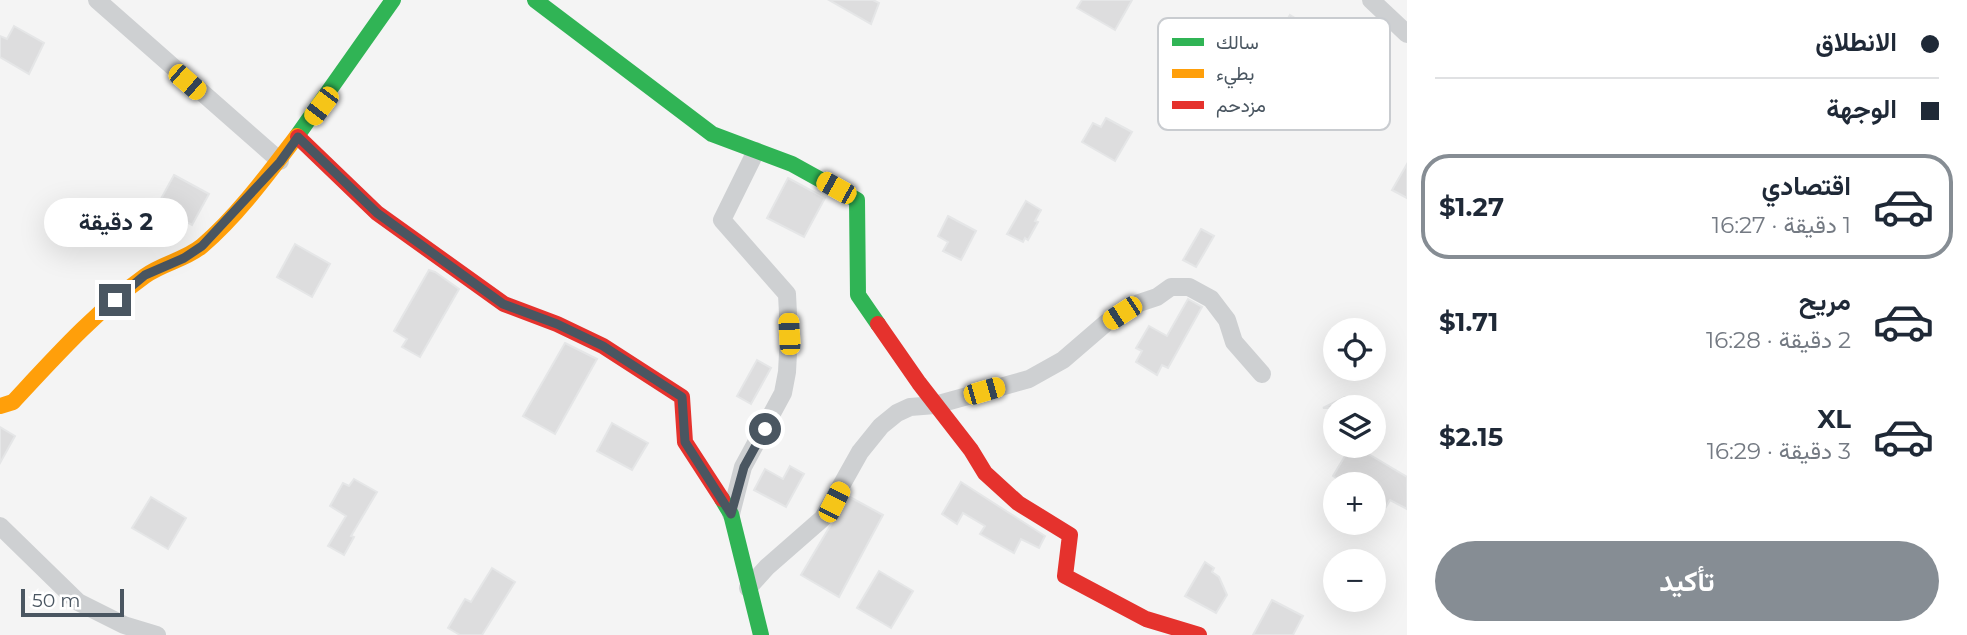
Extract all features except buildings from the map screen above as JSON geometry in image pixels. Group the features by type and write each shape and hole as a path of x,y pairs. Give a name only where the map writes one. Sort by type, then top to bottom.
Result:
{"street":[{"path":"97,0 280,162"},
{"path":"0,406 13,402 99,313 145,275 184,258 202,246 280,162 393,0"},
{"path":"535,0 712,134 792,164 857,200 858,295 985,473 1018,503 1070,535 1065,576 1146,620 1199,635"},
{"path":"1371,0 1407,34"},
{"path":"298,137 377,213 503,304 557,324 603,346 682,397 685,442 731,514 761,635"},
{"path":"731,514 744,467 783,393 788,359 787,294 722,220 756,150"},
{"path":"748,588 823,518 860,452 881,426 897,414 910,407 936,405 1042,373 1063,360 1107,323 1171,287 1189,287 1211,299 1227,320 1234,342 1262,374"},
{"path":"0,526 78,602 124,625 158,635"}],"traffic: fast":[{"path":"297,136 393,0"},
{"path":"535,0 712,134 792,164 857,200 858,295 878,324"},
{"path":"722,499 731,514 761,635"}],"traffic: slow":[{"path":"0,406 13,402 109,304 152,272 202,246 240,208 297,136"}],"traffic: jam":[{"path":"298,137 377,213 504,304 557,324 603,346 682,397 685,442 722,499"},
{"path":"878,324 985,473 1018,503 1070,535 1065,576 1146,619 1199,635"}],"route":[{"path":"115,300 145,275 175,263 202,246 280,162 298,137 377,213 503,304 531,313 603,346 682,397 685,442 731,514 744,467 765,429"}]}
